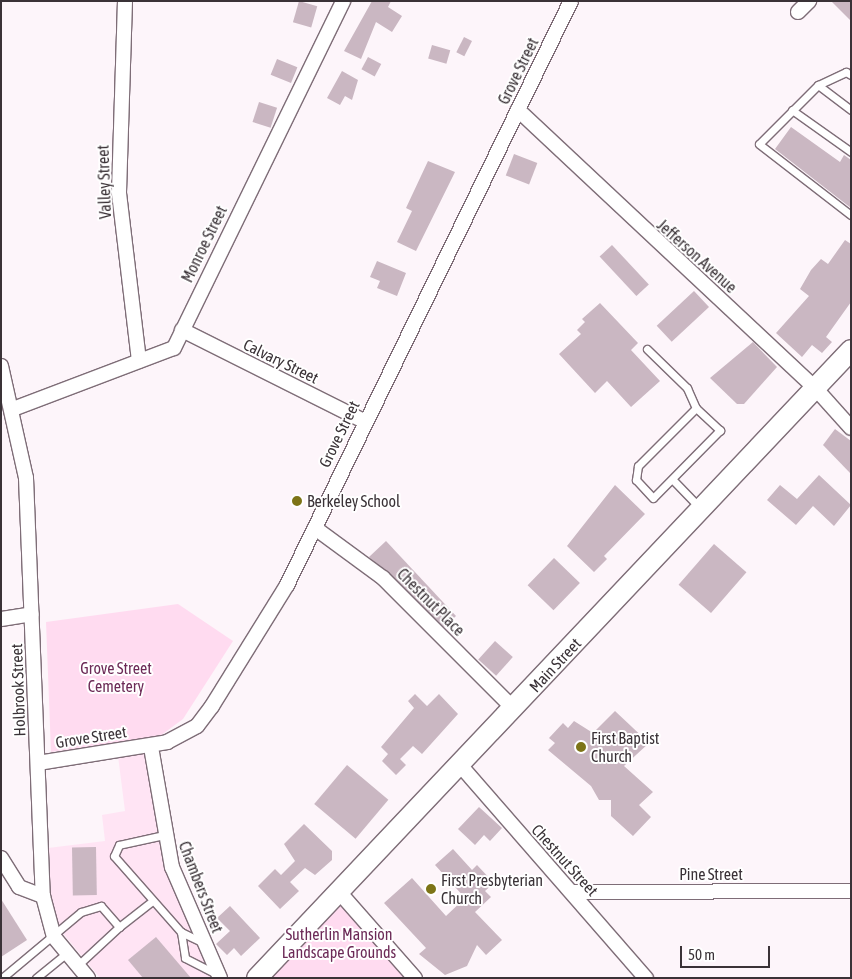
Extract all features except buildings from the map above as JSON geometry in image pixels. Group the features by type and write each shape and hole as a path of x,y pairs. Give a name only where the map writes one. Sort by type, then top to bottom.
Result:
{"main road":[{"name":"Main Street","path":"257,978 340,893 851,350"}],"street":[{"name":"Valley Street","path":"125,1 119,193 139,362"},
{"name":"Monroe Street","path":"13,409 174,348 343,1"},
{"name":"Grove Street","path":"38,763 151,747 197,726 287,585 364,421 571,1"},
{"path":"798,12 809,1"},
{"name":"Jefferson Avenue","path":"518,110 816,389 851,428"},
{"name":"Calvary Street","path":"182,330 364,421"},
{"name":"Holbrook Street","path":"1,366 13,409 26,478 44,896 54,937"},
{"name":"Chestnut Place","path":"315,528 383,578 514,709"},
{"path":"1,618 32,614"},
{"name":"Chambers Street","path":"151,747 164,835 176,879 220,976"},
{"name":"Chestnut Street","path":"460,765 646,978"},
{"path":"1,858 19,887 44,896"},
{"name":"Pine Street","path":"572,892 851,891"},
{"path":"340,893 415,978"},
{"path":"54,937 66,954 88,978"}],"lane":[{"path":"851,75 846,72 818,85 759,144 851,215"},
{"path":"818,85 851,110"},
{"path":"792,110 851,152"},
{"path":"647,349 687,388 696,408 720,430 673,480 653,498 636,480 638,466 696,408"},
{"path":"673,480 701,509"},
{"path":"164,835 119,845 114,856 121,868 181,932 204,943"},
{"path":"77,966 119,927 151,902"},
{"path":"3,976 54,937 81,912 95,905 101,906 119,927"},
{"path":"181,932 186,958 220,976"},
{"path":"36,978 66,954"}],"shaded area":[{"path":"148,751 161,846 211,978 100,978 61,931 51,898 48,848 105,841 102,815 125,811 118,756"}],"green space":[{"name":"Grove Street Cemetery","path":"178,604 233,641 183,719 160,736 51,752 46,622"},
{"name":"Sutherlin Mansion Landscape Grounds","path":"340,893 415,978 257,978"}],"place":[{"name":"Berkeley School","path":"297,501"},
{"name":"First Baptist Church","path":"581,747"},
{"name":"First Presbyterian Church","path":"431,889"}]}
